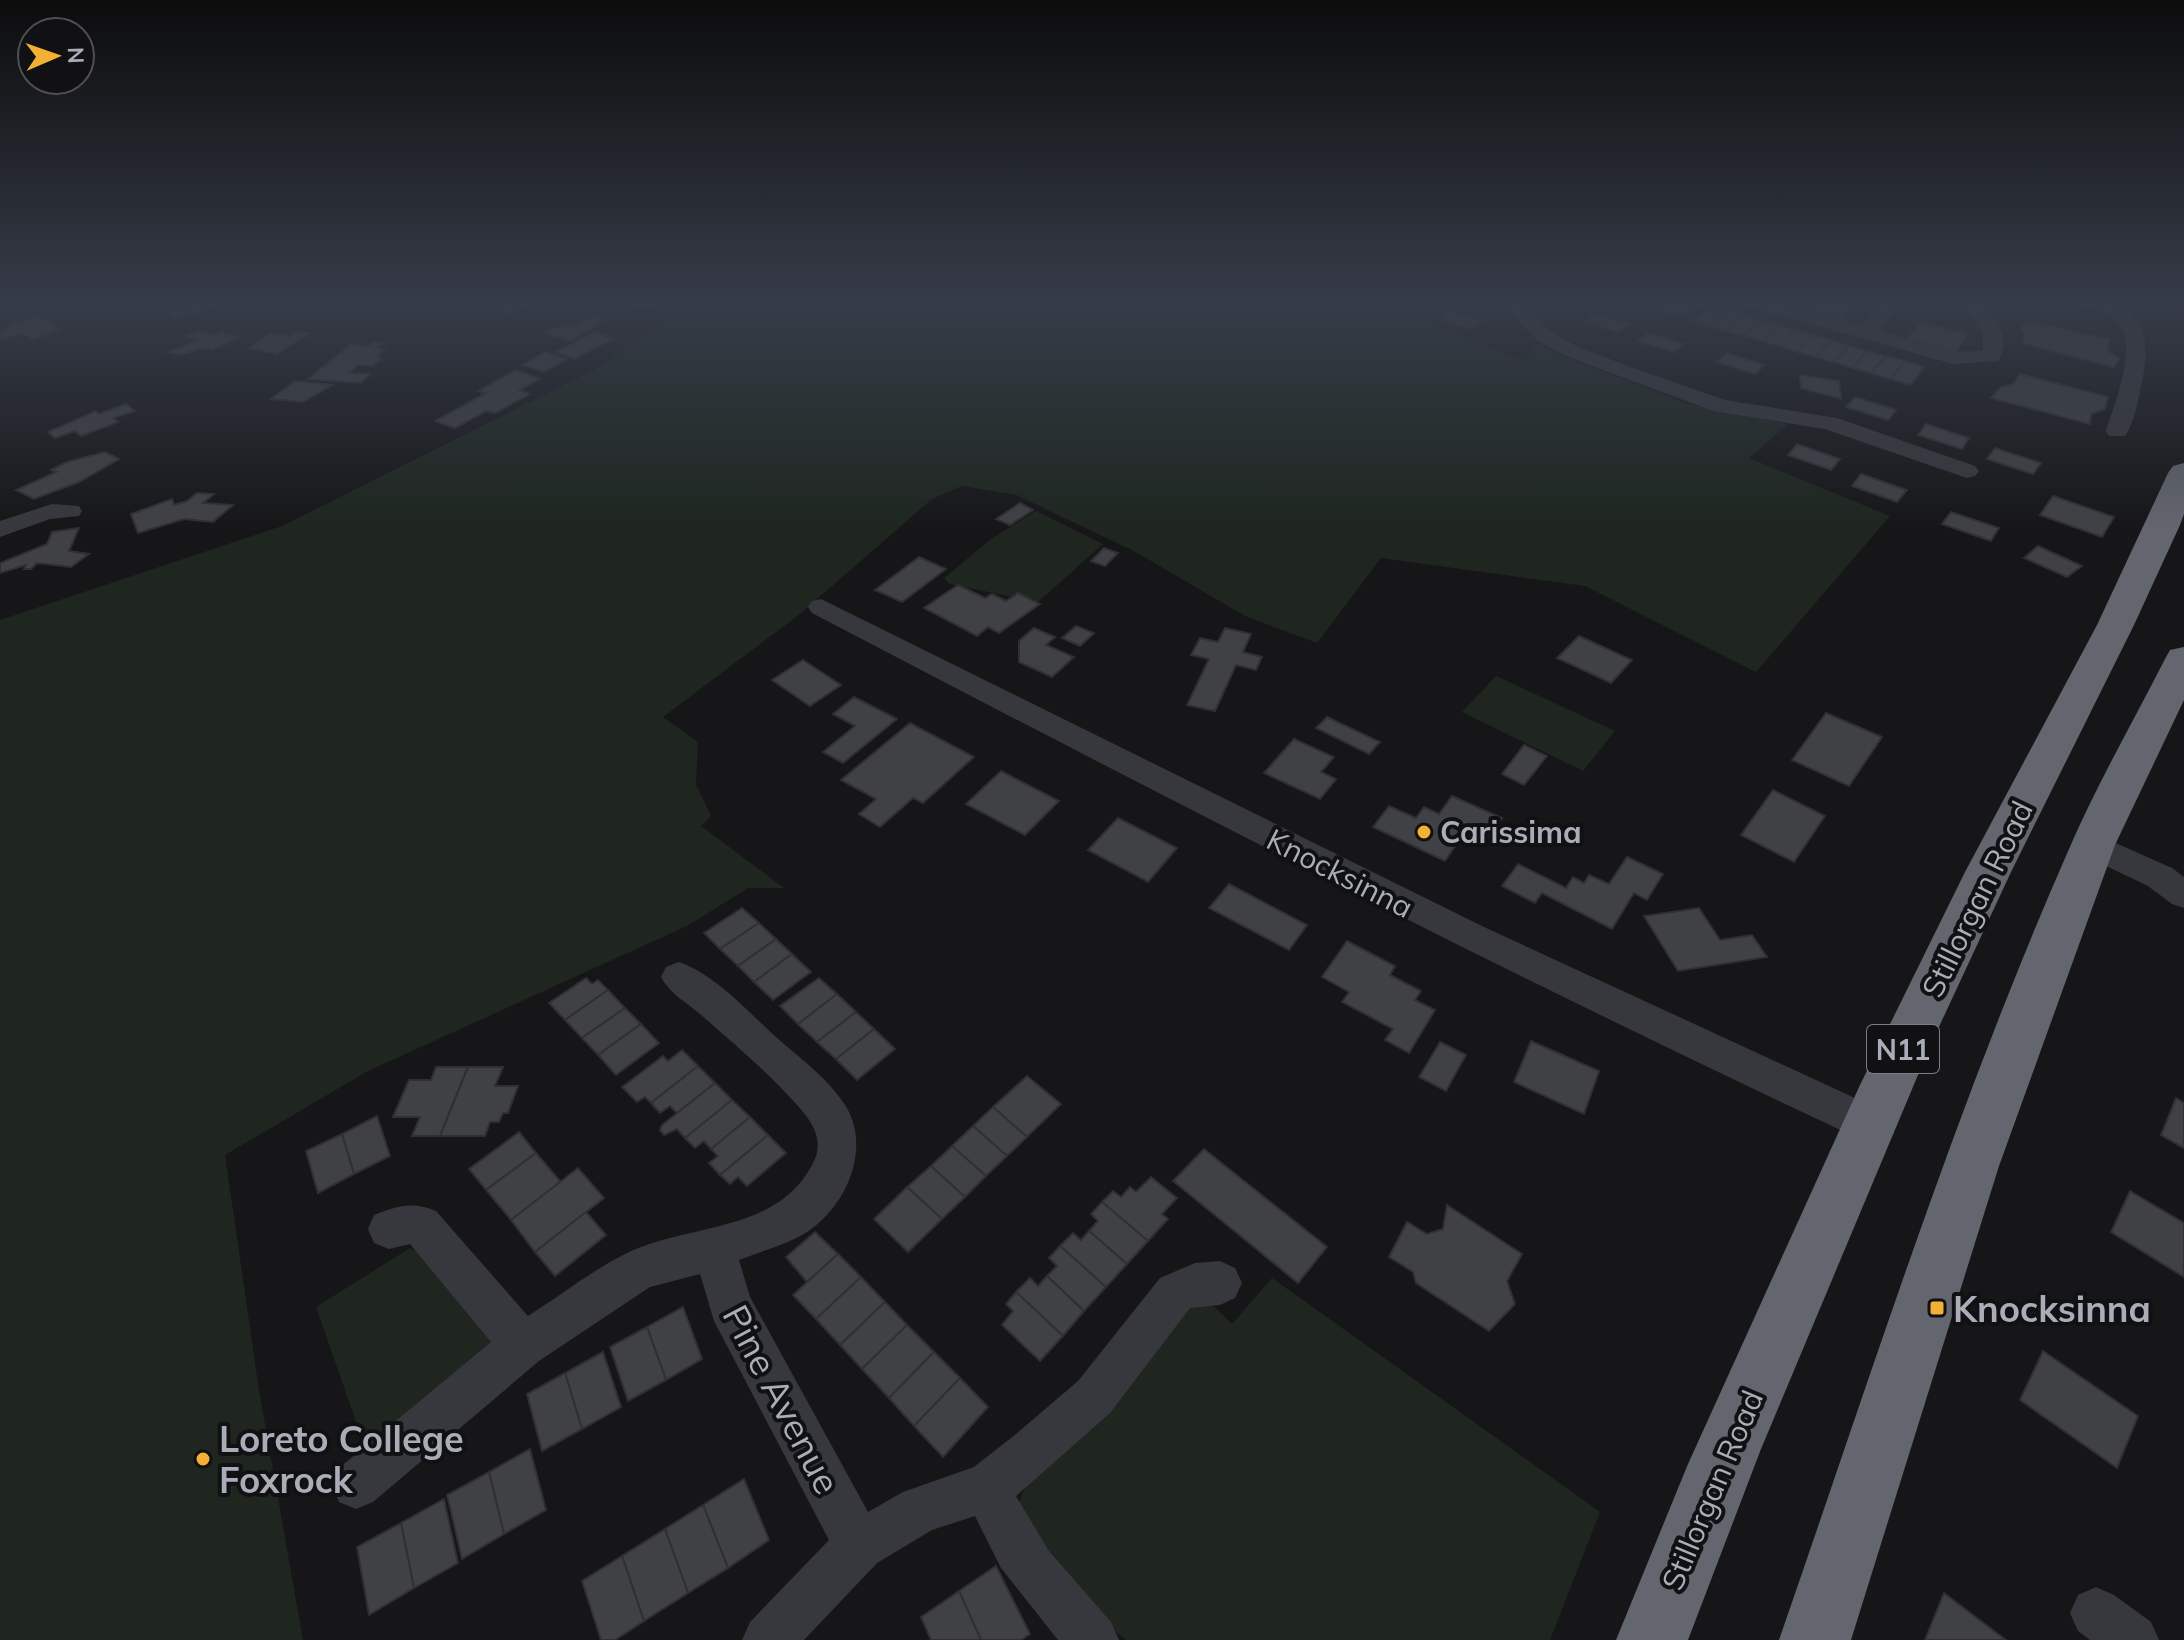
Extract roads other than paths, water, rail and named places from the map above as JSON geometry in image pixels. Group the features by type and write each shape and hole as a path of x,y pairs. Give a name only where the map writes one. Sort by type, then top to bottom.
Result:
{"highway":[{"name":"Stillorgan Road","path":"1652,1640 1688,1542 1867,1123 1987,873 2115,630 2163,527 2184,473"},
{"path":"1815,1640 1971,1166 2093,845 2184,659"}],"street":[{"path":"1639,377 1721,406 1844,428 1967,471"},
{"path":"2117,431 2133,377"},
{"path":"0,530 40,514 61,509 70,511"},
{"name":"Knocksinna","path":"821,607 1358,883 1703,1049 1867,1123"},
{"path":"2093,845 2160,877 2184,895"},
{"path":"356,1485 523,1345 640,1269 715,1249 789,1220 805,1209 822,1188 837,1159 838,1137 831,1117 811,1093 712,1002 679,977"},
{"path":"389,1229 405,1224 421,1225 523,1345"},
{"name":"Pine Avenue","path":"715,1249 730,1305 859,1545"},
{"path":"768,1640 859,1545 920,1509 988,1487 1094,1397 1175,1293 1195,1285 1220,1283"},
{"path":"988,1487 999,1521 1033,1572 1093,1640"}],"place":[{"name":"Carissima","path":"1424,832"},
{"name":"Knocksinna","path":"1937,1308"},
{"name":"Loreto College Foxrock","path":"203,1459"}]}
